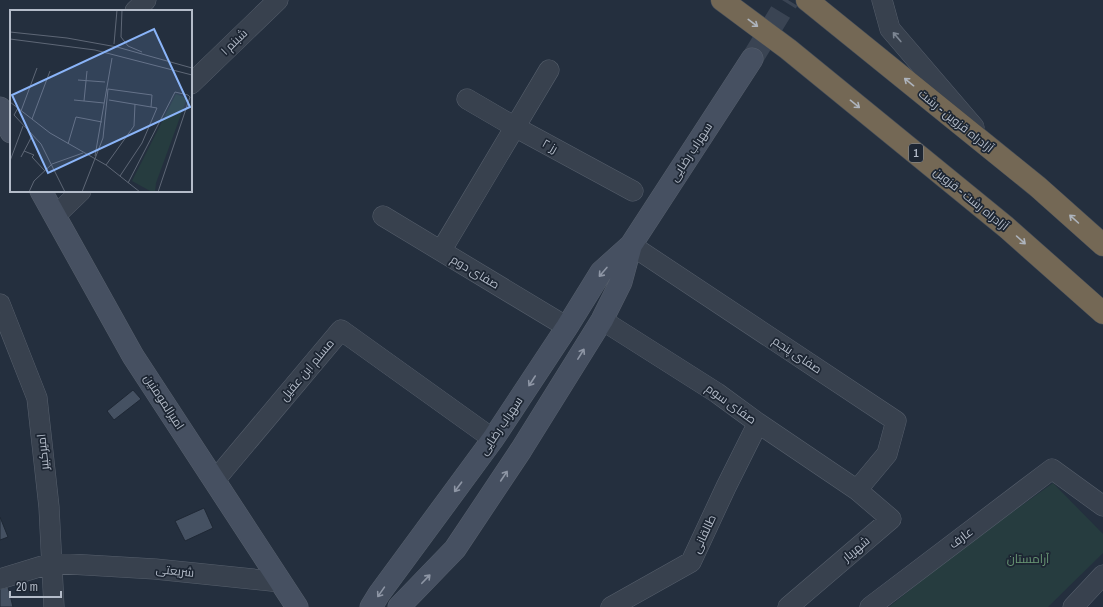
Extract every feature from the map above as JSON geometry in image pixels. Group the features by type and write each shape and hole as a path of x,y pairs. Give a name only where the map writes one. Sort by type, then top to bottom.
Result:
{"highway":[{"name":"آزادراه رشت - قزوین","path":"722,0 788,49 1006,226 1103,313"},
{"name":"آزادراه قزوین - رشت","path":"807,0 1038,187 1103,245"}],"street":[{"path":"135,10 146,0"},
{"name":"شبنم ۱","path":"192,83 278,0"},
{"path":"882,0 890,30 995,152"},
{"name":"سهراب رضایی","path":"371,607 379,594 493,440 601,272 630,244 752,59"},
{"path":"441,251 548,70"},
{"name":"رز ۲","path":"467,99 515,127 633,191"},
{"path":"0,108 10,130"},
{"name":"امیرالمومنین","path":"42,192 133,356 297,607"},
{"path":"55,216 79,192"},
{"name":"صفای دوم","path":"383,216 567,327"},
{"name":"سهراب رضایی","path":"399,607 455,549 521,450 605,315 621,282 630,244"},
{"name":"صفای پنجم","path":"630,244 896,421 887,454 857,490"},
{"path":"587,294 605,315"},
{"name":"امیرکبیر","path":"2,315 37,398 49,507 54,607"},
{"name":"صفای سوم","path":"605,315 717,393 758,424 857,490"},
{"name":"مسلم ابن عقیل","path":"215,480 341,330 493,440"},
{"name":"طالقانی","path":"611,607 691,562 726,487 758,424"},
{"name":"عارف","path":"870,607 1052,469 1103,506"},
{"name":"شهریار","path":"788,607 891,519 857,490"},
{"name":"شریعتی","path":"0,580 52,563 155,569 281,582"},
{"path":"1073,607 1103,575"}],"green space":[{"name":"آرامستان","path":"1053,483 1103,534 1103,553 1048,607 889,607 954,554"}],"building":[{"path":"133,390 141,399 114,420 107,411"},
{"path":"204,508 213,528 185,541 175,521"},
{"path":"0,517 8,537 0,540"},
{"path":"8,587 13,607 0,607 0,589"}],"tunnel":[{"path":"752,59 788,0"}]}
